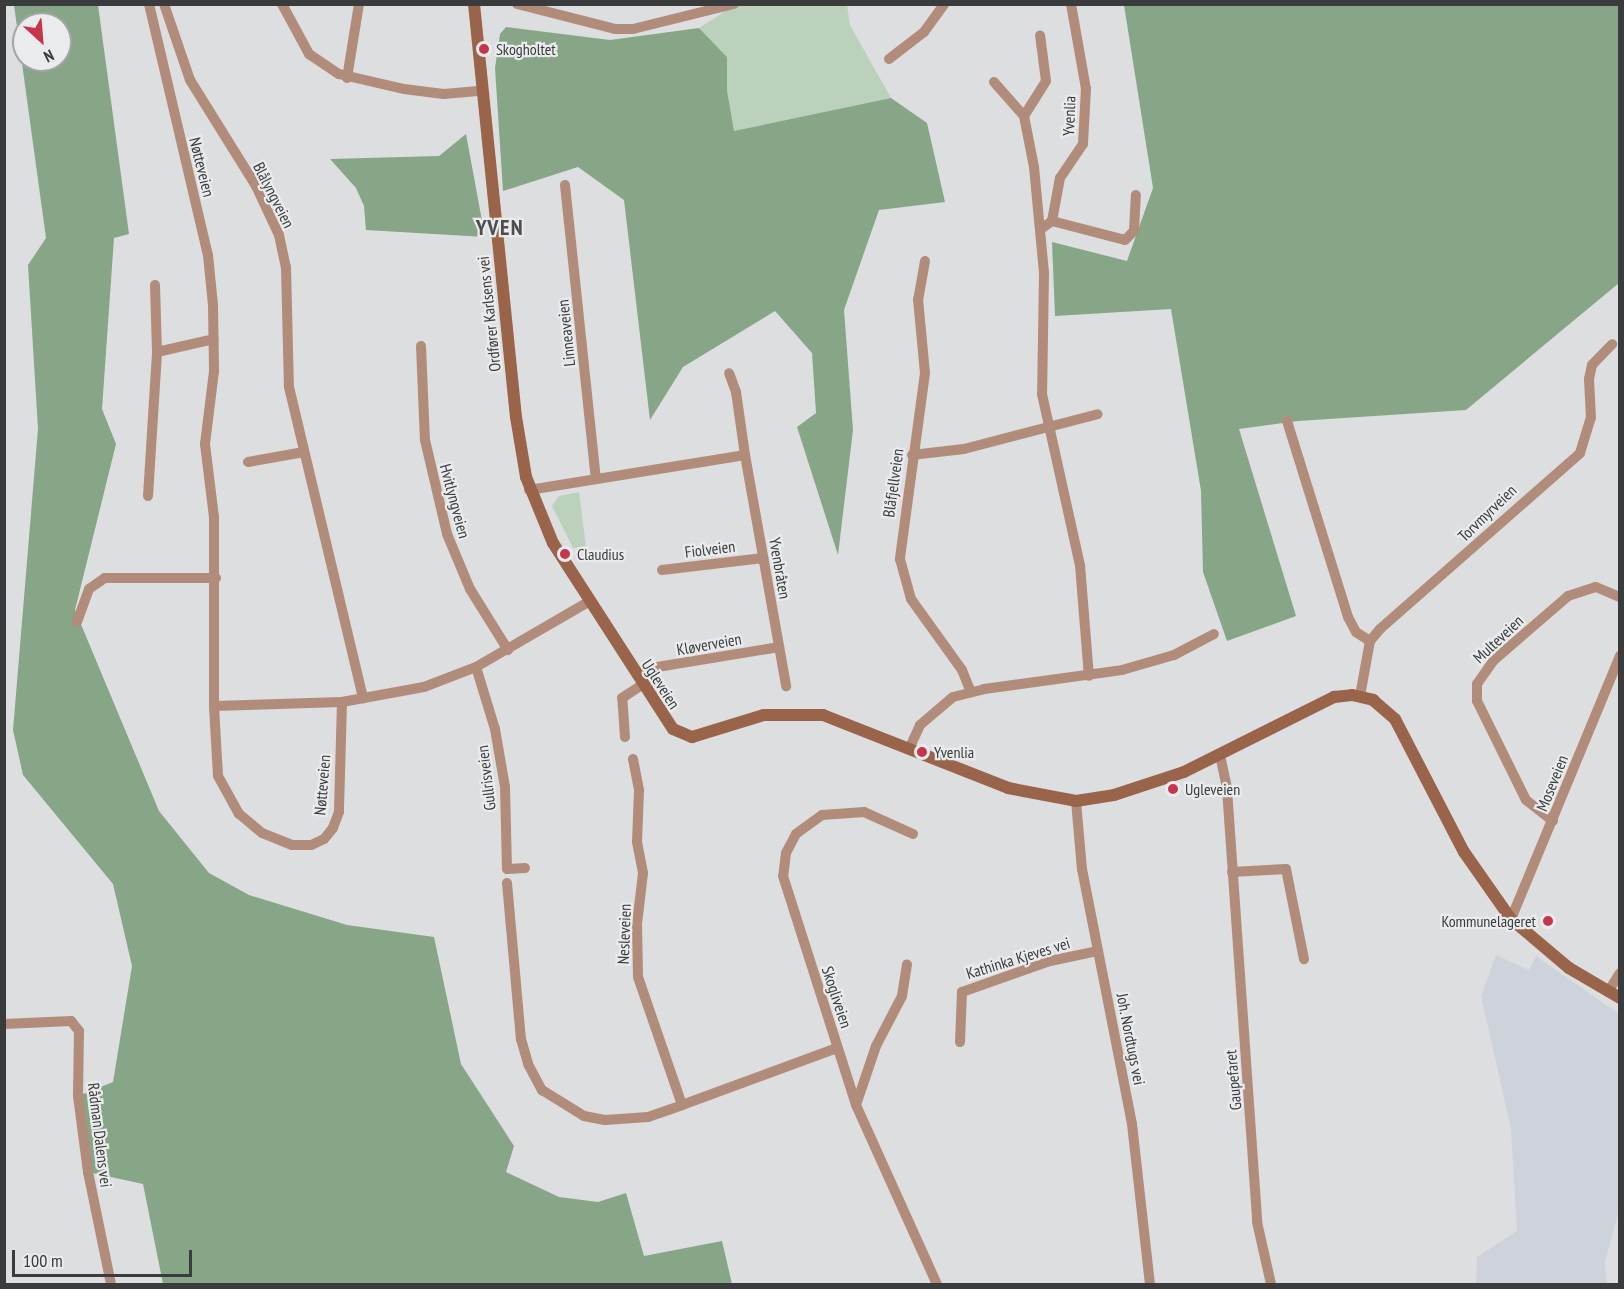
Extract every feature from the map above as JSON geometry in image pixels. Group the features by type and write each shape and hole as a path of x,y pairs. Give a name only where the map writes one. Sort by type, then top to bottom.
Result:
{"street":[{"name":"Nøtteveien","path":"149,4 208,255 214,339 205,444 214,517 216,578 214,706 218,776 227,797 239,814 262,833 292,845 311,844 324,839 339,812 342,702"},
{"name":"Blålyngveien","path":"164,4 190,80 256,186 279,235 286,267 289,387 363,698"},
{"path":"282,4 309,54 320,65 347,78 404,90 444,94 481,91"},
{"path":"347,78 359,4"},
{"name":"Ordfører Karlsens vei","path":"474,4 481,91 516,417 526,477"},
{"path":"518,5 615,29 633,29 734,4"},
{"path":"889,59 924,32 944,4"},
{"name":"Yvenlia","path":"1052,221 1060,178 1083,144 1086,89 1071,4"},
{"name":"Yvenlia","path":"1024,116 1046,81 1040,35"},
{"path":"994,82 1024,116 1041,229 1042,394 1080,565 1089,676"},
{"name":"Linneaveien","path":"565,184 596,478"},
{"path":"1041,229 1052,221 1125,240 1134,231 1136,195"},
{"name":"Blåfjellveien","path":"925,261 918,299 925,373 900,536 905,582 919,612 962,670 971,692"},
{"path":"148,496 157,352 155,285"},
{"path":"157,352 214,339"},
{"name":"Torvmyrveien","path":"1370,641 1533,490 1580,453 1592,418 1589,379 1592,365 1612,344"},
{"name":"Hvitlyngveien","path":"421,346 425,440 436,495 463,574 508,650"},
{"name":"Yvenbråten","path":"729,373 736,392 786,686"},
{"path":"912,455 964,449 1048,429 1098,414"},
{"path":"1287,421 1348,617 1356,632 1370,641 1360,696 1381,704 1395,719 1464,852 1511,919 1560,961 1614,995 1620,973"},
{"path":"248,462 304,452"},
{"path":"529,490 745,455"},
{"name":"Ugleveien","path":"526,477 529,490 553,543 588,602 673,729 692,737 764,715 804,712 843,720 1008,788 1076,801 1147,787 1220,755 1323,701 1344,695 1360,696"},
{"name":"Fiolveien","path":"662,570 763,558"},
{"path":"77,622 88,589 105,578 216,578"},
{"name":"Multeveien","path":"1553,821 1526,800 1477,701 1477,684 1492,661 1568,596 1596,587 1620,597"},
{"path":"214,706 342,702 424,687 476,667 588,602"},
{"path":"909,749 920,725 952,697 971,692 1089,676 1147,664 1214,634"},
{"name":"Kløverveien","path":"645,669 779,647"},
{"name":"Moseveien","path":"1511,919 1620,657"},
{"name":"Gullrisveien","path":"476,667 495,729 505,786 507,869 525,868"},
{"path":"625,737 622,698 642,685"},
{"name":"Gaupefaret","path":"1220,755 1227,789 1257,1222 1271,1284"},
{"name":"Nesleveien","path":"633,759 639,790 637,842 643,873 637,924 638,977 682,1105"},
{"name":"Joh. Nordtugs vei","path":"1076,801 1082,869 1132,1124 1150,1284"},
{"name":"Skogliveien","path":"913,834 864,812 832,812 802,826 786,853 786,886 856,1106 937,1284"},
{"path":"1232,872 1286,868 1304,958"},
{"path":"507,883 513,974 521,1039 528,1064 542,1090 584,1116 605,1120 648,1116 837,1048"},
{"name":"Kathinka Kjeves vei","path":"960,1042 962,992 1050,961 1097,951"},
{"path":"856,1106 876,1046 902,996 907,964"},
{"name":"Rådman Dalens vei","path":"4,1024 71,1021 79,1031 78,1096 88,1172 111,1284"}],"shaded area":[{"path":"1496,955 1529,970 1536,956 1619,1014 1620,1206 1605,1262 1607,1284 1476,1284 1477,1257 1517,1231 1511,1129 1481,996"}],"green space":[{"path":"14,5 98,5 129,234 114,238 102,409 116,444 75,610 159,811 209,873 249,895 347,925 434,937 461,1064 514,1146 506,1172 559,1197 598,1202 626,1193 644,1256 722,1241 732,1284 163,1284 143,1184 88,1172 78,1096 113,1082 132,966 113,884 23,775 13,730 38,429 28,265 46,238 23,72 72,72 72,12 15,12"},
{"path":"735,5 847,5 850,25 891,98 734,131 727,90 727,57 699,28"},
{"path":"1124,5 1619,5 1619,283 1466,410 1298,421 1239,429 1296,616 1227,641 1203,572 1201,491 1171,309 1055,316 1052,242 1127,261 1153,188"},
{"path":"506,27 610,40 699,28 727,57 727,90 734,131 891,98 927,123 945,202 879,210 844,310 853,430 838,555 797,427 816,413 812,353 775,311 683,367 650,420 624,200 578,167 503,191 495,68 500,34"},
{"path":"466,134 485,237 366,230 364,206 356,188 330,159 439,156"},
{"path":"579,492 586,546 573,548 552,506 559,496"}],"place":[{"name":"Skogholtet","path":"484,49"},
{"name":"Claudius","path":"565,554"},
{"name":"Yvenlia","path":"922,752"},
{"name":"Ugleveien","path":"1173,789"},
{"name":"Kommunelageret","path":"1548,921"}],"district":[{"name":"YVEN","path":"500,228"}]}
